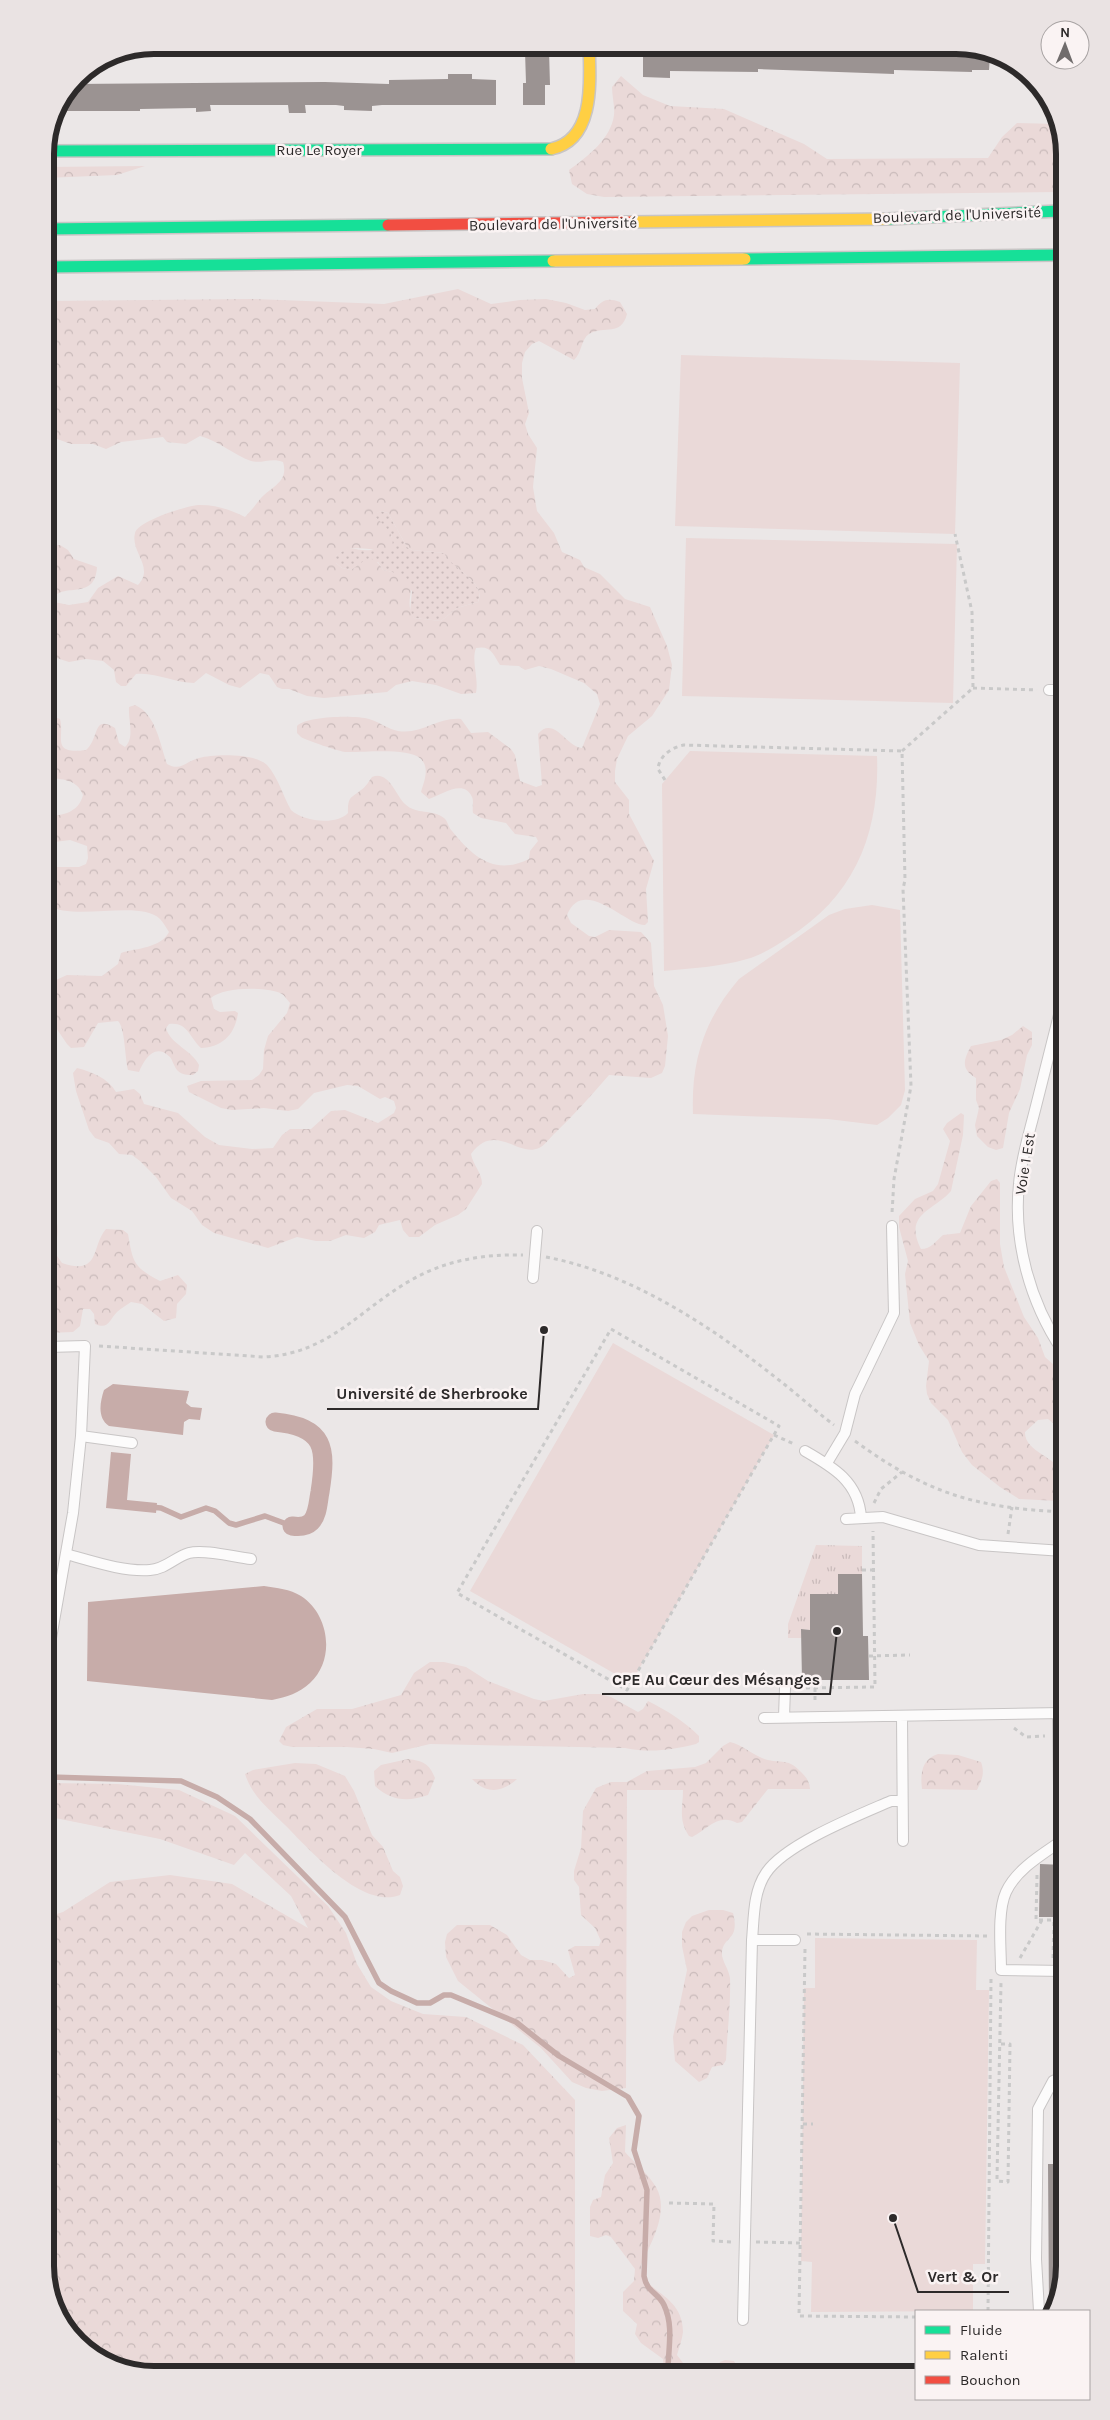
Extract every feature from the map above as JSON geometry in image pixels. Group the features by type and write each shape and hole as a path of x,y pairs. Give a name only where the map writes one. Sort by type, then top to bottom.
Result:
{"main road":[{"name":"Rue Le Royer","path":"54,151 543,150 558,147 574,135 583,124 588,94 589,54"},
{"name":"Boulevard de l'Université","path":"54,230 882,219 1056,211"},
{"path":"54,267 1056,255"}],"lane":[{"path":"1049,690 1056,690"},
{"name":"Voie 1 Est","path":"1056,1027 1024,1153 1018,1205 1021,1240 1030,1282 1046,1321 1056,1339"},
{"path":"827,1463 845,1433 855,1394 894,1314 892,1226"},
{"path":"533,1278 537,1231"},
{"path":"54,1347 85,1346 81,1436 76,1493 54,1622"},
{"path":"81,1436 132,1443"},
{"path":"805,1451 836,1469 847,1482 859,1505 860,1518"},
{"path":"846,1519 887,1518 979,1545 1056,1550"},
{"path":"66,1554 102,1563 147,1570 160,1568 193,1552 250,1559"},
{"path":"784,1717 790,1688"},
{"path":"764,1718 1056,1713"},
{"path":"902,1716 903,1841"},
{"path":"743,2320 752,1940 756,1896 766,1873 772,1865 804,1843 891,1801 902,1801"},
{"path":"1056,1845 1028,1865 1006,1892 1002,1910 1001,1970 1056,1971"},
{"path":"752,1940 795,1940"},
{"path":"1042,2305 1036,2259 1038,2109 1053,2082 1056,2080"}],"path":[{"path":"955,534 972,612 973,688"},
{"path":"665,780 658,769 658,765 672,749 684,745 902,751 973,688 1049,690"},
{"path":"892,1226 894,1179 910,1100 911,1086 903,889 905,880 902,751"},
{"path":"903,1098 910,1100"},
{"path":"85,1346 264,1357 286,1355 323,1342 394,1290 430,1271 480,1256 535,1255 586,1268 669,1306 731,1344 838,1428"},
{"path":"611,1329 779,1426 774,1435 627,1690 457,1593 611,1329"},
{"path":"774,1435 805,1451"},
{"path":"853,1439 902,1472 938,1490 966,1500 1056,1511"},
{"path":"874,1503 881,1489 902,1472"},
{"path":"1008,1538 1012,1507"},
{"path":"790,1688 875,1687 873,1528"},
{"path":"862,1570 874,1570"},
{"path":"869,1656 910,1655"},
{"path":"815,1680 815,1688"},
{"path":"1005,1728 1014,1728 1026,1737 1054,1736"},
{"path":"1037,1873 1036,1920 1054,1920 1053,1954"},
{"path":"1020,1958 1042,1920"},
{"path":"915,2317 799,2316 805,1934 990,1936 990,1946"},
{"path":"1000,2044 1010,2044 1008,2182 997,2181 998,2049 1001,2049 1000,2044 1001,1970"},
{"path":"988,2310 992,1990 990,1975"},
{"path":"802,2124 813,2124"},
{"path":"668,2203 714,2204 713,2241 716,2241"}],"green space":[{"path":"621,76 643,95 670,106 724,109 804,144 827,159 988,158 1002,137 1017,123 1051,124 1056,147 1056,192 604,197 587,194 572,184 569,170 597,147 608,132 614,115 612,87"},
{"path":"145,166 117,175 54,178 54,167"},
{"path":"458,289 491,304 546,299 566,303 585,310 595,309 603,301 612,300 620,302 627,314 621,326 601,330 586,336 579,354 574,360 539,341 532,344 525,352 522,363 522,378 529,413 525,424 528,434 537,448 533,487 537,511 554,533 562,552 580,560 584,567 600,574 625,599 650,607 667,646 672,665 669,690 652,716 628,736 617,759 615,771 615,782 629,800 629,814 654,861 646,889 648,922 645,925 637,923 605,905 583,900 574,904 567,915 571,923 589,936 595,937 609,930 641,932 651,943 654,986 663,1005 668,1036 665,1066 662,1073 651,1078 609,1075 575,1113 539,1148 523,1149 498,1140 480,1145 471,1154 481,1176 482,1184 466,1209 458,1215 435,1225 419,1237 409,1237 403,1230 400,1220 379,1225 375,1232 364,1238 346,1235 330,1241 316,1241 297,1237 268,1248 214,1233 202,1225 192,1211 171,1198 156,1177 140,1161 132,1155 119,1154 109,1143 95,1138 89,1130 76,1091 73,1073 77,1068 104,1079 116,1092 134,1089 140,1094 144,1104 178,1113 205,1137 219,1145 252,1149 273,1148 282,1135 290,1129 311,1129 331,1111 345,1110 378,1123 394,1113 396,1108 394,1101 385,1097 380,1099 358,1086 347,1085 314,1093 298,1109 288,1111 264,1108 232,1110 221,1108 189,1092 187,1086 201,1081 252,1080 259,1075 263,1069 264,1050 268,1036 287,1013 290,1003 282,994 275,991 245,989 217,994 211,998 214,1009 220,1012 235,1011 238,1013 231,1033 221,1042 208,1047 201,1048 188,1031 180,1025 169,1024 166,1028 168,1034 199,1065 198,1071 193,1075 180,1072 175,1068 170,1057 160,1051 151,1054 147,1058 139,1072 128,1070 123,1036 118,1021 98,1023 84,1047 71,1048 54,1025 54,981 67,975 102,976 118,964 121,953 155,944 169,932 163,922 151,913 123,910 74,912 54,908 54,867 79,867 86,864 88,858 87,846 70,840 54,842 54,815 70,812 78,805 83,795 73,783 54,779 54,717 60,719 61,743 67,750 86,750 93,740 97,729 103,724 108,724 115,728 119,743 125,747 130,739 129,707 135,705 142,709 153,722 167,764 176,767 194,759 224,755 244,756 261,761 267,765 274,775 291,810 296,814 311,819 328,821 343,817 348,813 350,798 364,787 372,777 383,777 388,780 409,807 414,810 440,815 445,819 460,840 477,856 495,864 506,865 517,864 529,859 530,851 538,841 536,837 515,834 506,823 481,818 473,813 472,797 464,789 452,789 429,799 421,792 426,775 424,763 415,755 384,751 342,751 301,737 297,733 297,726 320,718 354,717 369,719 394,730 407,732 452,719 461,719 471,733 488,732 511,749 515,755 520,781 536,787 542,785 538,734 544,729 550,728 576,747 582,748 600,704 597,694 584,683 539,666 525,670 519,666 500,665 491,651 481,647 476,648 475,653 476,693 461,694 436,685 412,681 396,685 387,692 324,698 307,696 289,689 282,689 277,687 269,675 260,673 240,688 229,685 206,673 194,683 136,674 126,686 121,686 116,682 114,670 103,661 86,659 69,662 54,657 54,602 69,605 88,602 98,588 118,576 138,585 143,578 143,566 134,540 138,528 175,511 200,505 224,508 245,517 261,498 282,479 284,469 283,462 275,460 251,461 214,441 200,436 186,444 167,442 163,437 121,442 106,449 93,444 71,444 54,438 54,301 252,299 384,304","holes":["381,511 388,513 407,547 412,550 444,553 454,565 474,582 478,588 478,602 457,608 441,621 414,618 410,610 410,583 406,578 383,570 371,559 367,559 351,570 342,568 336,563 336,556 349,549 391,549 391,536 376,518 377,513"]},
{"path":"681,355 960,363 955,534 675,526"},
{"path":"381,511 388,513 407,547 412,550 445,553 474,582 478,588 478,602 457,608 441,621 414,618 410,612 412,591 392,572 383,570 378,562 358,566 351,570 342,568 336,563 336,556 346,549 371,550 379,547 392,537 376,518 376,513"},
{"path":"686,538 957,544 953,703 682,696"},
{"path":"54,545 60,545 68,550 74,559 97,567 91,584 85,588 58,593 54,597"},
{"path":"690,751 877,756 877,784 874,811 868,836 859,860 831,903 811,921 788,938 753,957 716,966 664,971 662,784"},
{"path":"872,905 900,910 905,1090 901,1105 888,1118 877,1125 828,1119 693,1114 694,1076 702,1042 717,1010 739,979 829,915 845,909"},
{"path":"1023,1026 1032,1032 1032,1045 1027,1055 1020,1089 1009,1113 1003,1148 996,1150 988,1147 977,1136 975,1125 979,1108 976,1100 976,1078 966,1068 965,1060 971,1046 1001,1040 1012,1035"},
{"path":"961,1113 964,1115 963,1135 951,1191 918,1220 916,1237 921,1249 925,1249 943,1235 960,1233 971,1206 991,1181 997,1179 1000,1183 1000,1244 1004,1267 1024,1317 1038,1338 1045,1357 1056,1367 1056,1427 1048,1419 1038,1420 1025,1432 1026,1439 1030,1445 1056,1465 1056,1501 1019,1499 972,1465 962,1452 948,1420 931,1403 927,1394 929,1361 919,1345 910,1323 905,1274 908,1261 899,1227 899,1216 915,1199 933,1191 938,1184 950,1141 943,1129 947,1123"},
{"path":"54,1214 58,1227 55,1253 62,1263 83,1266 93,1257 101,1236 106,1229 123,1230 128,1234 131,1251 136,1263 144,1272 160,1281 178,1275 187,1285 186,1294 177,1304 176,1318 164,1321 142,1304 131,1302 117,1312 103,1326 95,1324 94,1314 90,1309 83,1309 80,1326 73,1332 54,1333"},
{"path":"613,1343 774,1435 631,1683 470,1591"},
{"path":"816,1545 862,1546 862,1574 838,1574 838,1594 811,1595 810,1630 801,1629 801,1638 788,1638 788,1624"},
{"path":"430,1662 444,1662 466,1667 488,1681 544,1701 583,1694 600,1694 611,1697 638,1712 643,1709 648,1701 687,1725 699,1736 699,1742 678,1748 652,1751 625,1748 430,1744 392,1753 374,1749 347,1747 292,1747 283,1745 279,1741 286,1727 317,1709 352,1709 401,1695 414,1673"},
{"path":"730,1742 762,1758 791,1764 806,1778 810,1789 768,1789 742,1822 719,1821 692,1837 689,1836 682,1819 683,1790 627,1790 626,2088 602,2091 586,2088 572,2082 541,2048 458,1981 446,1957 445,1942 447,1934 457,1925 490,1925 507,1935 521,1955 530,1960 542,1960 556,1964 569,1978 575,1975 568,1950 575,1946 599,1946 601,1941 595,1928 581,1915 579,1887 574,1880 574,1871 581,1848 583,1811 596,1788 611,1782 627,1782 647,1771 695,1767 706,1763 723,1746"},
{"path":"938,1754 958,1755 981,1762 983,1770 977,1790 922,1789 921,1777 923,1767 928,1759"},
{"path":"408,1759 425,1764 433,1773 435,1778 428,1795 414,1799 400,1799 387,1795 375,1786 374,1771 381,1765"},
{"path":"295,1763 316,1764 345,1776 354,1791 372,1835 383,1847 393,1871 400,1877 403,1886 400,1895 385,1897 369,1894 337,1875 262,1802 252,1789 245,1774 253,1770"},
{"path":"472,1779 517,1779 506,1787 494,1790 477,1784"},
{"path":"54,1783 117,1784 179,1790 235,1816 328,1906 346,1933 357,1964 371,1987 391,2001 423,2014 466,2017 523,2045 575,2100 575,2366 147,2366 122,2361 104,2353 93,2346 74,2327 59,2298 54,2266 54,1915 63,1912 110,1882 170,1875 232,1884 308,1928 291,1896 245,1853 234,1865 160,1839 54,1818"},
{"path":"709,1910 723,1910 733,1913 735,1929 723,1947 722,1952 730,1978 726,2060 723,2065 712,2067 707,2078 699,2082 675,2061 673,2037 687,1970 682,1946 682,1932 686,1922 692,1916"},
{"path":"815,1938 977,1940 976,1990 989,1990 985,2264 973,2264 973,2310 811,2312 812,2262 801,2261 804,1988 815,1988"},
{"path":"626,2125 625,2152 645,2173 656,2187 660,2196 661,2206 658,2227 641,2265 642,2274 653,2288 676,2308 681,2319 683,2332 677,2355 685,2366 664,2366 663,2359 641,2343 635,2334 637,2324 623,2311 623,2292 634,2281 635,2269 611,2237 606,2235 598,2238 590,2236 590,2207 593,2200 601,2197 605,2175 613,2163 609,2138 617,2128"},
{"path":"725,2360 734,2361 737,2366 718,2366 720,2362"}],"shaded area":[{"path":"113,1384 189,1391 186,1403 191,1407 202,1408 200,1420 189,1419 184,1422 183,1435 109,1426 105,1423 100,1410 104,1390"},
{"path":"111,1452 131,1454 127,1500 157,1503 156,1513 106,1508"},
{"path":"264,1586 288,1590 301,1596 318,1614 323,1625 326,1637 324,1662 310,1683 297,1692 272,1700 87,1681 88,1602"}],"building":[{"path":"525,54 549,54 550,85 545,85 545,105 523,105 523,83 526,83"},
{"path":"643,54 963,54 990,60 989,70 972,70 972,72 894,70 894,74 758,69 758,72 670,71 670,78 643,77"},
{"path":"448,74 472,74 472,79 496,80 496,105 382,105 372,106 372,111 344,110 344,106 336,105 305,105 306,113 289,113 288,105 210,105 211,111 196,112 196,108 140,109 140,111 64,111 74,93 82,84 325,82 389,84 389,80 448,79"},
{"path":"838,1574 862,1574 863,1636 868,1636 869,1680 802,1680 801,1629 810,1630 810,1594 838,1594"},
{"path":"1040,1864 1056,1865 1056,1917 1039,1917"},
{"path":"1048,2164 1056,2164 1056,2273 1049,2303"}],"waterway":[{"path":"275,1422 304,1429 319,1442 322,1452 322,1477 315,1516 307,1525 292,1526"},
{"path":"150,1507 161,1508 181,1517 206,1508 215,1511 229,1523 236,1525 265,1516 292,1526"},
{"path":"54,1777 181,1781 217,1797 250,1819 345,1917 379,1983 417,2003 430,2003 444,1995 451,1995 516,2022 559,2056 628,2097 639,2116 634,2150 647,2190 644,2276 645,2282 662,2301 667,2313 670,2329 668,2366"}],"traffic: fast":[{"path":"54,151 551,149"},
{"path":"888,219 1056,211"},
{"path":"54,229 388,225"},
{"path":"745,259 1056,255"},
{"path":"54,267 553,261"}],"traffic: slow":[{"path":"551,149 566,143 576,134 583,121 589,90 589,54"},
{"path":"630,222 888,219"},
{"path":"553,261 745,259"}],"traffic: jam":[{"path":"388,225 630,222"}],"place":[{"name":"Université de Sherbrooke","path":"544,1330"},
{"name":"CPE Au Cœur des Mésanges","path":"837,1631"},
{"name":"Vert & Or","path":"893,2218"}]}
